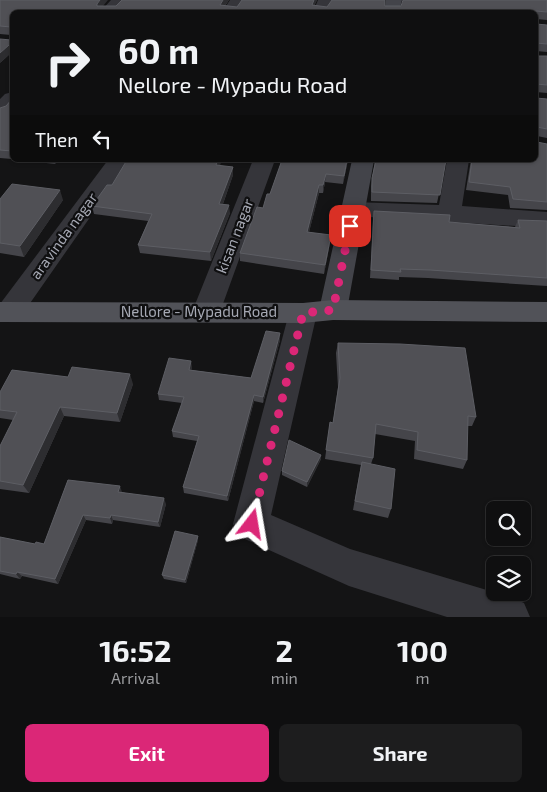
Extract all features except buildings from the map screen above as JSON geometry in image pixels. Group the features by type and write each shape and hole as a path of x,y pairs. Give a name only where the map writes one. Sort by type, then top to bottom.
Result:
{"main road":[{"name":"Nellore - Mypadu Road","path":"5,312 547,312"}],"street":[{"path":"109,10 120,0"},
{"path":"0,110 10,100"},
{"name":"aravinda nagar","path":"5,312 118,162"},
{"name":"kisan nagar","path":"206,312 263,162"},
{"path":"363,162 353,209 318,311 252,524 349,568 510,617"},
{"path":"449,213 458,162"},
{"path":"353,209 547,220"}],"route":[{"path":"252,524 303,313 333,310 350,226"}]}
